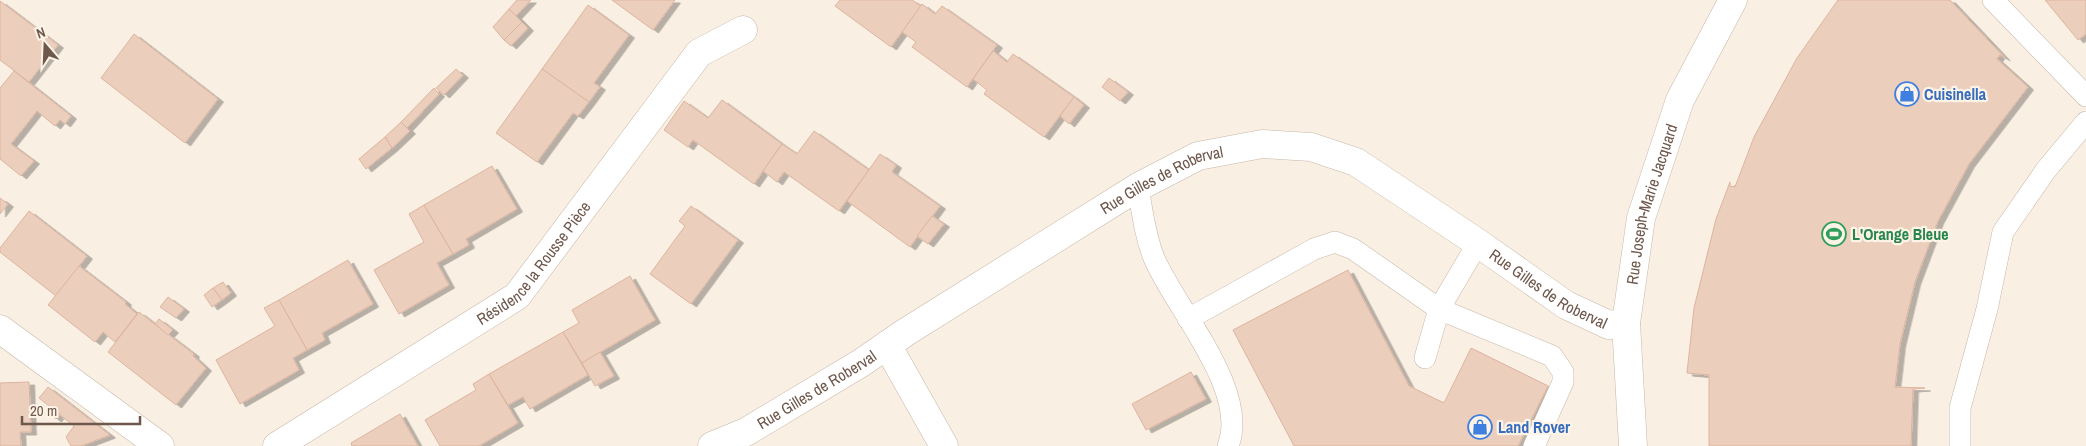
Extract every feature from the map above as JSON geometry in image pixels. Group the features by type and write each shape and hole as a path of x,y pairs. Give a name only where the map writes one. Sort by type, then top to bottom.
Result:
{"street":[{"name":"Rue Joseph-Marie Jacquard","path":"1636,439 1626,323 1641,218 1680,100 1734,0"},
{"name":"Résidence la Rousse Pièce","path":"277,446 517,296 699,53 744,30"},
{"name":"Rue Gilles de Roberval","path":"712,446 746,432 1138,187 1198,156 1262,144 1311,147 1356,162 1478,243 1566,305 1609,325 1626,323"},
{"path":"0,330 160,446"},
{"path":"887,345 944,446"}],"lane":[{"path":"1993,0 2086,96"},
{"path":"1960,446 1960,408 1987,309 2003,232 2046,170 2086,122"},
{"path":"1138,187 1142,213 1154,258 1217,368 1231,408 1230,440 1228,446"},
{"path":"1188,319 1314,249 1335,242 1353,249 1439,310 1552,356 1562,372 1562,382 1534,446"},
{"path":"1425,358 1439,310 1478,243"}],"building":[{"path":"517,0 531,0 516,16 509,9"},
{"path":"612,0 675,0 653,30"},
{"path":"840,0 912,0 921,6 891,47 835,6"},
{"path":"1838,0 1950,0 2005,58 2000,55 1997,59 2028,87 1969,164 1938,221 1915,282 1900,344 1895,387 1925,388 1913,389 1911,446 1709,446 1709,375 1687,373 1694,308 1716,219 1730,182 1730,186 1735,187 1754,137 1797,58"},
{"path":"2045,0 2086,0 2086,34 2078,40"},
{"path":"0,1 58,45 29,82 0,60"},
{"path":"922,4 935,14 942,6 997,45 967,87 912,47 916,42 902,32"},
{"path":"588,5 629,35 594,83 600,87 589,102 542,69"},
{"path":"509,9 522,22 504,40 493,27"},
{"path":"522,22 528,28 511,46 504,40"},
{"path":"134,34 218,99 185,143 101,78"},
{"path":"993,51 1007,62 1013,54 1074,97 1044,137 984,94 987,90 973,79"},
{"path":"456,69 463,75 444,95 436,88"},
{"path":"542,69 589,102 578,116 573,113 537,162 496,133"},
{"path":"14,71 71,116 65,124 60,120 55,126 37,111 11,144 34,161 21,176 0,159 0,88"},
{"path":"1109,78 1128,92 1120,101 1102,87"},
{"path":"434,88 439,94 407,128 401,122"},
{"path":"1074,97 1084,105 1069,124 1060,116"},
{"path":"722,100 782,144 754,184 693,140 688,147 664,130 684,101 708,118"},
{"path":"401,122 410,131 392,148 385,137"},
{"path":"814,131 869,170 839,211 784,172 777,182 763,171 782,144 797,154"},
{"path":"385,137 392,148 366,169 359,159"},
{"path":"880,154 896,165 892,172 940,206 910,247 847,201"},
{"path":"492,166 517,209 466,239 469,245 453,254 424,205"},
{"path":"0,198 8,204 0,214"},
{"path":"424,205 453,254 437,263 449,285 399,314 374,270 424,242 409,214"},
{"path":"691,206 738,240 691,304 650,274 685,226 679,221"},
{"path":"29,211 87,256 56,296 0,252 0,248"},
{"path":"932,216 944,224 928,244 917,236"},
{"path":"348,260 373,304 322,333 325,340 307,350 279,300"},
{"path":"79,266 126,302 125,304 137,314 115,342 103,332 95,342 48,305"},
{"path":"1348,270 1409,386 1444,403 1471,348 1548,386 1518,446 1294,446 1233,330"},
{"path":"630,276 655,320 582,363 563,332 579,323 572,310"},
{"path":"223,282 231,293 222,300 213,288"},
{"path":"213,288 222,300 212,307 204,295"},
{"path":"168,297 184,309 176,318 160,307"},
{"path":"279,300 307,350 293,358 299,370 240,404 216,360 275,326 264,308"},
{"path":"139,312 194,354 193,356 206,368 176,405 108,352"},
{"path":"159,319 173,330 168,335 155,324"},
{"path":"563,332 588,375 530,409 523,397 508,405 489,374"},
{"path":"600,352 614,376 595,386 582,363"},
{"path":"1191,372 1206,399 1146,430 1132,404"},
{"path":"489,374 518,423 479,446 440,446 425,420 476,390 473,384"},
{"path":"29,382 31,432 20,432 21,446 0,446 0,383"},
{"path":"48,387 110,435 81,446 71,446 66,437 74,426 39,398"},
{"path":"51,407 60,414 56,419 47,412"},
{"path":"400,414 418,446 352,446 351,443"}],"place":[{"name":"Cuisinella","path":"1907,94"},
{"name":"L'Orange Bleue","path":"1834,234"},
{"name":"Land Rover","path":"1480,427"}]}
